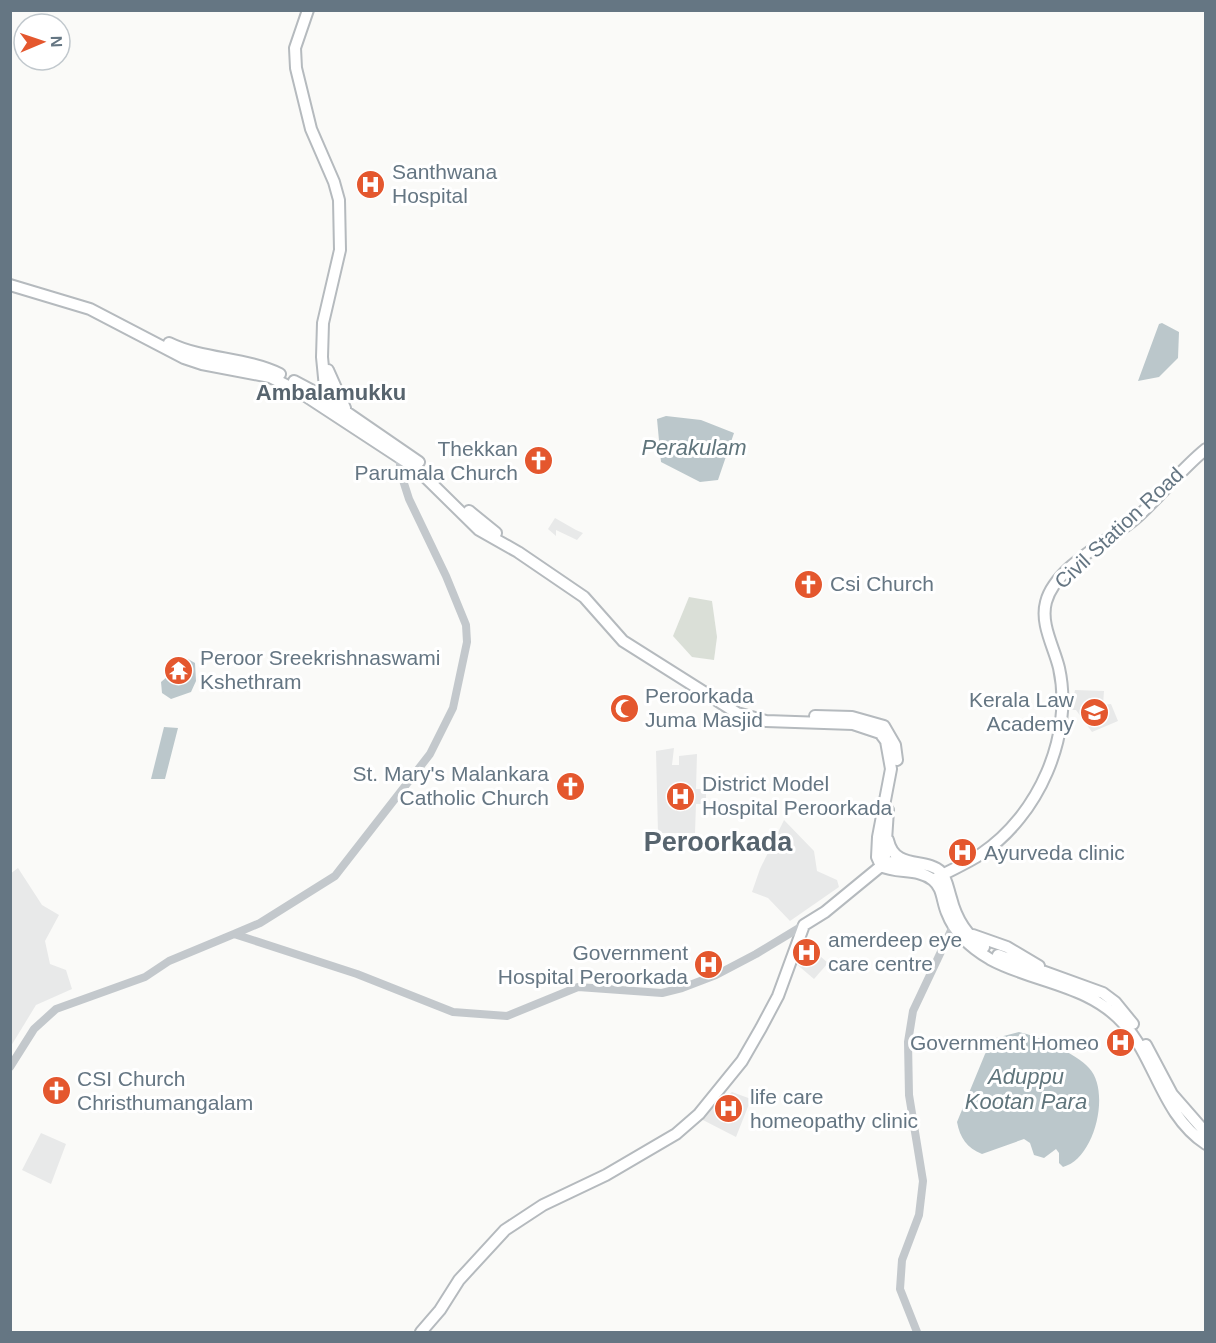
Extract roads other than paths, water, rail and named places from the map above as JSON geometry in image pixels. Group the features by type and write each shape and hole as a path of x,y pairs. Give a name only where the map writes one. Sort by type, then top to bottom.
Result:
{"main road":[{"path":"308,10 295,48 296,68 310,129 334,182 339,200 340,250 323,323 322,357 326,398"},
{"path":"10,278 90,303 179,348 227,361 263,367 326,398 352,415 400,453 479,530 518,552 584,597 623,641 710,696 749,717 823,720 853,724 880,733 886,741 890,755 891,786 887,836 881,866"},
{"path":"10,285 90,309 184,358 202,364 270,377 400,453"},
{"path":"315,392 322,357"},
{"path":"322,357 338,397 352,415"},
{"name":"Civil Station Road","path":"938,877 981,854 1012,828 1040,784 1054,755 1061,732 1062,703 1059,668 1045,619 1045,603 1052,589 1078,562 1134,520 1206,449"},
{"path":"891,786 878,837 877,857 881,866 890,871 938,877"},
{"path":"887,836 893,850 911,864"},
{"path":"421,1332 440,1311 465,1272 505,1230 543,1205 613,1171 666,1140 699,1113 742,1061 761,1028 778,996 804,925 825,912 881,866 892,862 934,867 956,921 972,948 990,959 1103,993 1140,1034 1147,1056 1206,1144"},
{"path":"956,921 977,942 997,955 1040,974"}],"street":[{"path":"10,1067 34,1029 56,1009 145,977 169,961 260,923 335,876 430,753 453,708 467,642 466,625 446,576 409,500 400,453"},
{"path":"917,1332 900,1289 902,1260 919,1215 923,1181 909,1095 908,1042 913,1011 956,921"},
{"path":"234,934 357,974 453,1012 507,1016 578,987 662,993 682,988 736,964 804,925"}],"water":[{"path":"1162,323 1179,332 1178,358 1159,377 1138,381 1159,324"},
{"name":"Perakulam","path":"666,416 701,420 734,433 718,480 700,482 661,462 657,419"},
{"path":"188,659 195,663 196,681 191,692 171,699 162,693 161,682"},
{"path":"164,727 178,728 165,779 151,779"},
{"name":"Aduppu Kootan Para","path":"1019,1032 1046,1041 1076,1057 1089,1068 1096,1079 1099,1107 1091,1138 1084,1151 1074,1161 1063,1167 1059,1163 1059,1153 1056,1149 1044,1158 1034,1155 1030,1143 1024,1139 982,1154 968,1145 958,1128 957,1122 985,1054 996,1038"}],"place":[{"name":"Santhwana Hospital","path":"371,184"},
{"name":"Thekkan Parumala Church","path":"539,461"},
{"name":"Csi Church","path":"809,584"},
{"name":"Peroor Sreekrishnaswami Kshethram","path":"179,670"},
{"name":"Peroorkada Juma Masjid","path":"624,708"},
{"name":"Kerala Law Academy","path":"1095,712"},
{"name":"St. Mary's Malankara Catholic Church","path":"570,786"},
{"name":"District Model Hospital Peroorkada","path":"681,796"},
{"name":"Ayurveda clinic","path":"963,853"},
{"name":"amerdeep eye care centre","path":"807,952"},
{"name":"Government Hospital Peroorkada","path":"709,965"},
{"name":"Government Homeo","path":"1120,1043"},
{"name":"CSI Church Christhumangalam","path":"56,1091"},
{"name":"life care homeopathy clinic","path":"729,1109"}],"district":[{"name":"Ambalamukku","path":"331,392"},
{"name":"Peroorkada","path":"718,842"}]}
